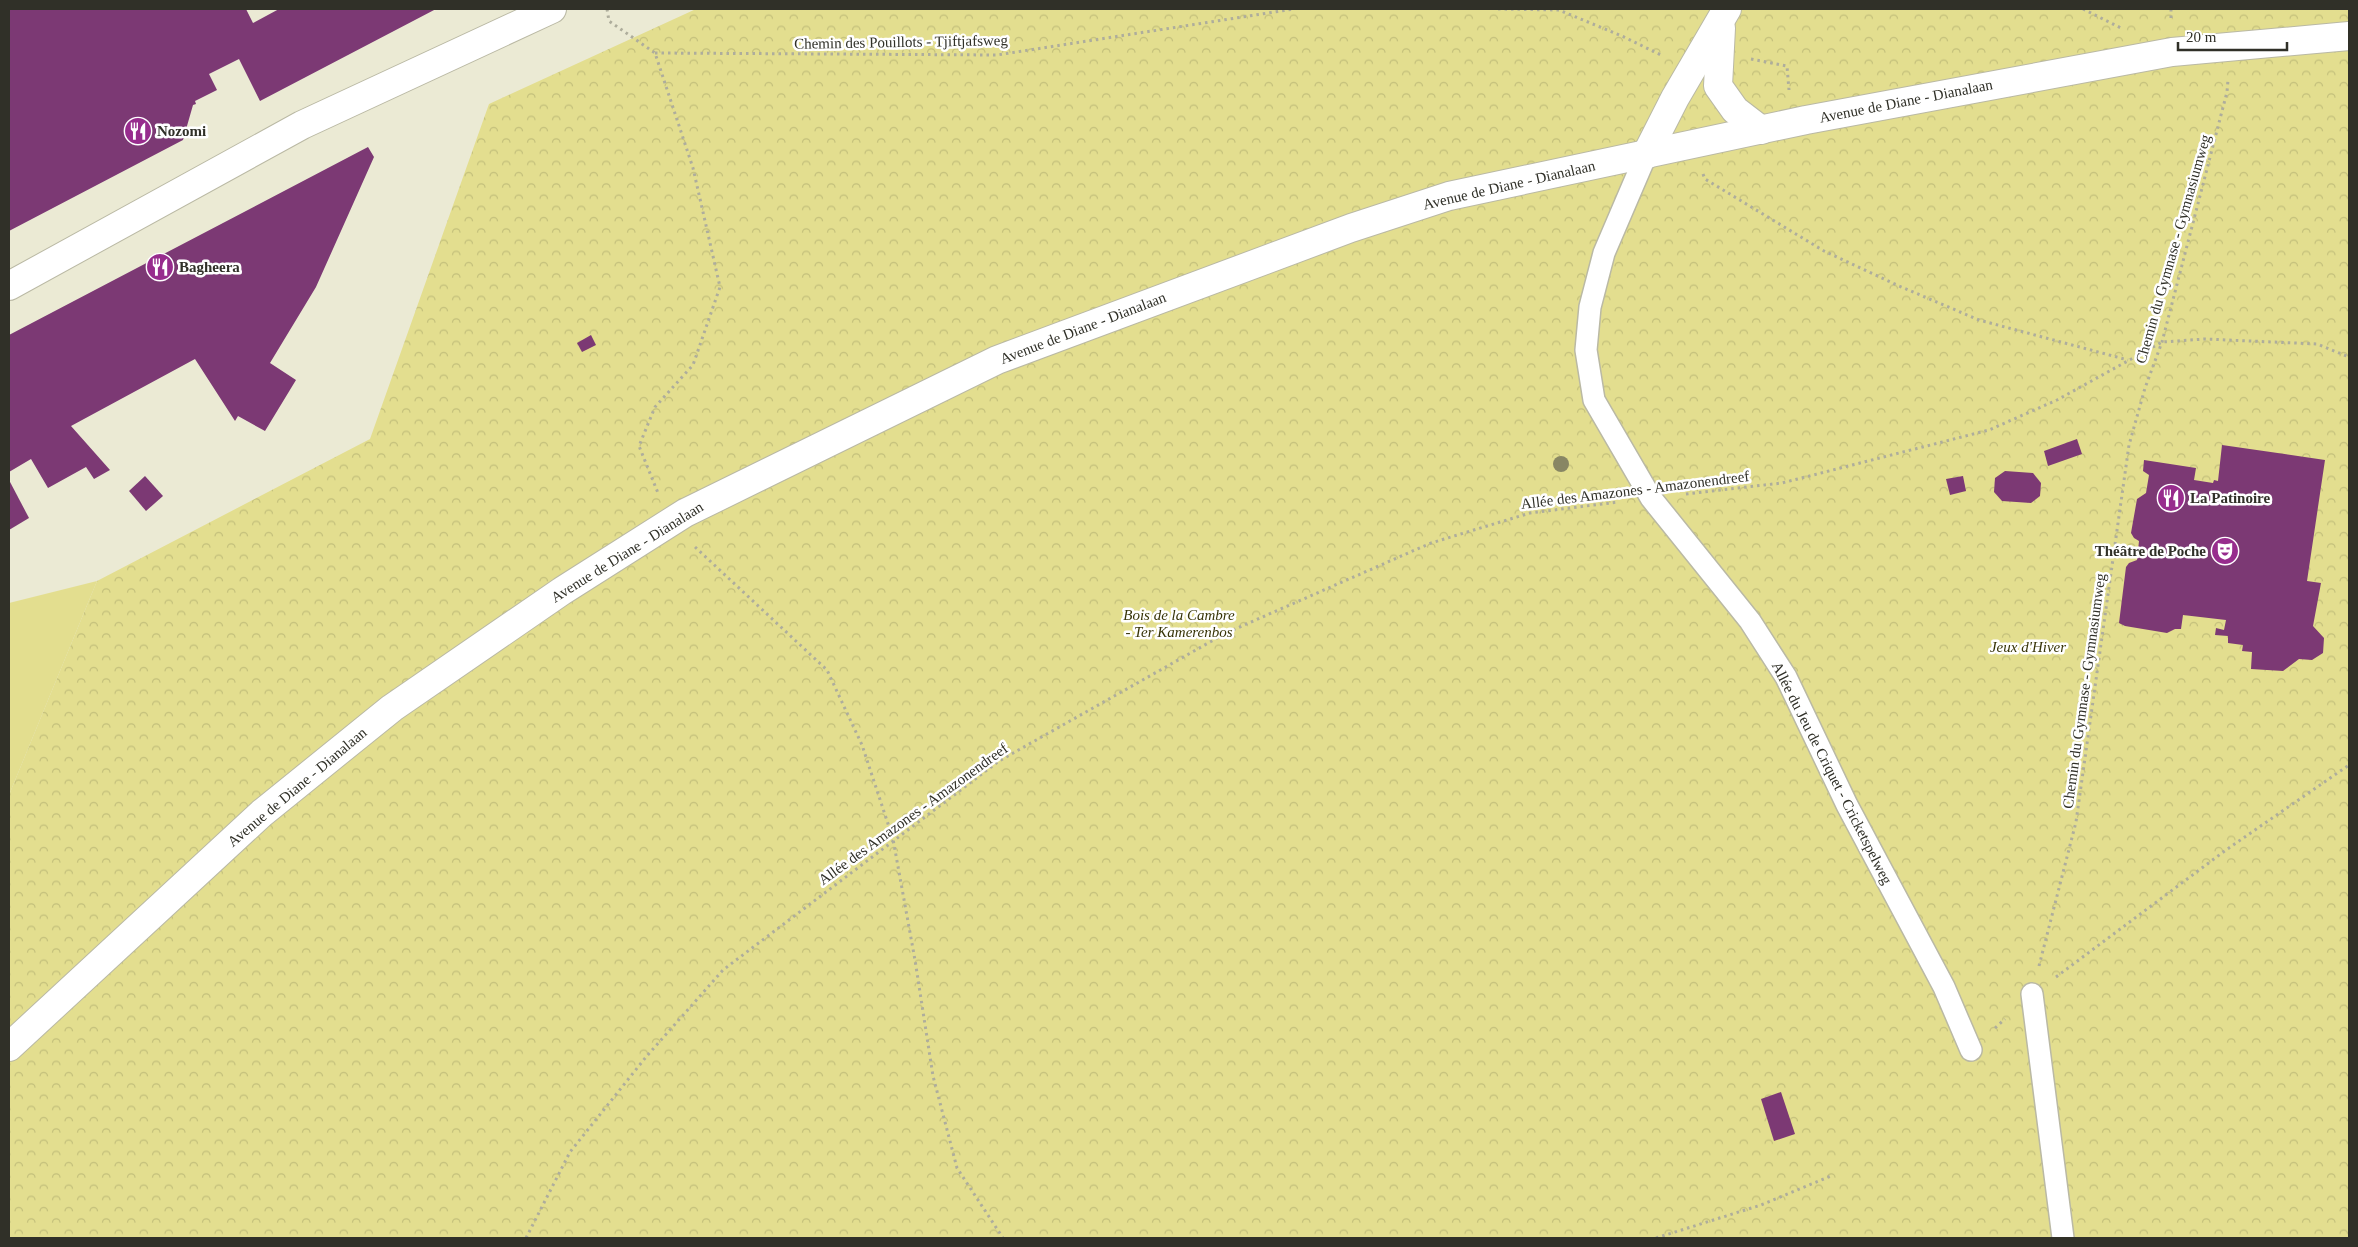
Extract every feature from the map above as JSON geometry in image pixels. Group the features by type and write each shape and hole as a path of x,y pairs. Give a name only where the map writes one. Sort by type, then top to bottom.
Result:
{"street":[{"path":"9,286 302,125 552,9"},
{"path":"1724,15 1718,61 1718,86 1735,110 1761,130"},
{"path":"1646,155 1675,98 1724,15"},
{"name":"Avenue de Diane - Dianalaan","path":"9,1047 262,813 392,708 562,591 684,513 997,360 1351,228 1449,196 1794,123 2172,52 2349,36"}],"lane":[{"name":"Allée du Jeu de Criquet - Cricketspelweg","path":"1646,155 1604,253 1590,307 1586,350 1594,400 1620,449 1650,498 1750,621 1786,677 1847,805 1944,987 1971,1050"},
{"path":"2032,994 2063,1238"}],"path":[{"path":"607,9 609,21 655,53 693,168 720,286 693,365 655,407 639,446 671,522 712,564 827,670 862,746 893,840 916,960 933,1076 957,1168 1003,1238"},
{"name":"Chemin des Pouillots - Tjiftjafsweg","path":"655,53 997,55 1294,9"},
{"path":"1498,9 1559,10 1624,37 1651,51"},
{"name":"Chemin du Gymnase - Gymnasiumweg","path":"2032,994 2076,822 2130,445 2145,388 2162,342 2227,92 2230,47"},
{"path":"1718,61 1752,59 1787,66 1794,123"},
{"path":"1694,144 1705,179 1824,251 1979,320 2129,360"},
{"name":"Allée des Amazones - Amazonendreef","path":"526,1238 570,1152 646,1057 723,970 999,761 1226,633 1431,543 1530,513 1782,483 1989,430 2057,400 2162,342 2204,338 2317,344 2349,358"},
{"path":"1971,1050 2032,994 2226,850 2349,765"},
{"path":"1656,1238 1761,1205 1832,1176"}],"green space":[{"name":"Bois de la Cambre - Ter Kamerenbos","path":"696,9 2349,9 2349,1238 9,1238 9,795 97,581 370,439 489,104"},
{"path":"97,581 9,795 9,603"}],"building":[{"path":"9,9 246,9 253,23 279,9 436,9 260,101 239,59 209,74 217,90 195,101 196,104 193,105 183,140 9,231"},
{"path":"368,147 374,157 316,287 270,363 296,380 265,431 238,416 235,421 195,359 71,426 110,470 94,479 86,467 48,488 31,459 9,472 9,335"},
{"path":"591,335 596,345 582,352 577,343"},
{"path":"2077,439 2082,454 2048,466 2044,451"},
{"name":"Théâtre de Poche","path":"2222,445 2325,460 2307,581 2321,583 2313,626 2324,638 2323,653 2312,660 2299,659 2283,671 2251,669 2252,652 2242,651 2243,645 2228,643 2228,636 2215,635 2216,628 2224,630 2226,620 2183,615 2181,629 2175,629 2167,633 2125,626 2119,623 2126,567 2129,563 2137,560 2139,541 2131,533 2137,499 2146,493 2149,475 2143,471 2144,460 2196,468 2194,480 2213,483 2214,480 2218,481"},
{"path":"2005,471 2033,473 2041,483 2040,496 2031,503 2002,501 1994,492 1995,478"},
{"path":"145,476 163,496 146,511 129,491"},
{"path":"1963,476 1966,491 1950,495 1946,479"},
{"path":"9,480 29,518 9,530"},
{"path":"1781,1092 1795,1134 1774,1141 1761,1099"}],"place":[{"name":"Nozomi","path":"138,131"},
{"name":"Bagheera","path":"160,267"},
{"name":"La Patinoire","path":"2171,498"},
{"name":"Théâtre de Poche","path":"2225,551"}],"park label":[{"name":"Jeux d'Hiver","path":"2028,647"}]}
